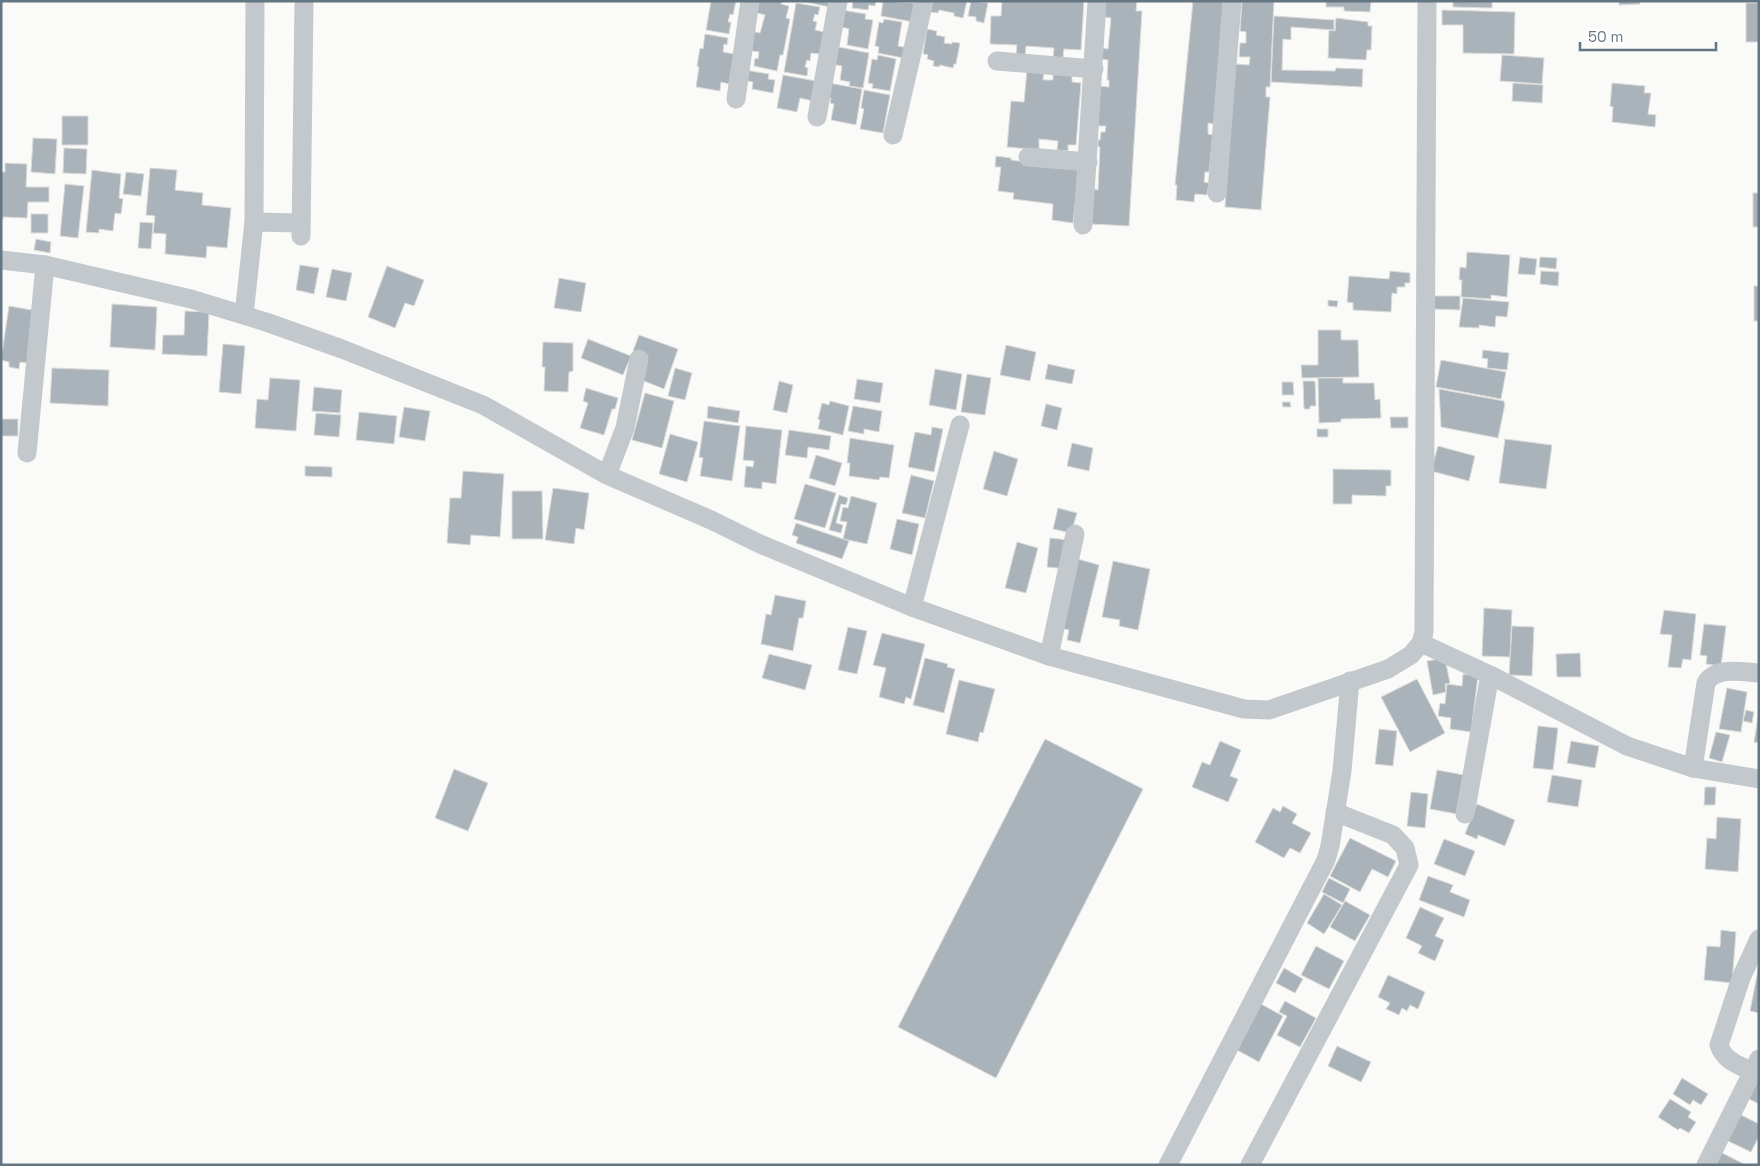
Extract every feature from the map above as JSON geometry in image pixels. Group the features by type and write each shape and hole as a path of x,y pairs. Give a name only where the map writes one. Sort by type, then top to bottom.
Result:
{"street":[{"path":"244,315 254,222 256,1"},
{"path":"254,222 301,230 304,1"},
{"path":"736,99 750,1"},
{"path":"817,116 838,1"},
{"path":"893,135 924,1"},
{"path":"1084,225 1097,1"},
{"path":"1217,193 1232,1"},
{"path":"1,260 45,266 191,299 342,349 483,405 607,475 711,520 760,544 912,607 1049,656 1244,709 1268,710 1388,669 1411,655 1421,643 1424,632 1426,1"},
{"path":"997,61 1094,68"},
{"path":"1028,156 1088,162"},
{"path":"28,453 45,266"},
{"path":"607,475 625,428 639,359"},
{"path":"912,607 960,425"},
{"path":"1049,656 1075,534"},
{"path":"1421,643 1490,675 1627,746 1693,768 1759,778"},
{"path":"1693,768 1706,683 1709,678 1712,674 1730,671 1759,673"},
{"path":"1465,814 1490,675"},
{"path":"1168,1165 1326,860 1342,771 1350,681"},
{"path":"1250,1165 1409,865 1405,848 1393,835 1335,812"},
{"path":"1706,1165 1756,1065 1727,1059 1721,1053 1719,1045 1741,978 1759,939"}],"building":[{"path":"711,1 736,1 733,15 730,14 728,22 731,22 729,34 706,30"},
{"path":"756,1 782,1 781,4 789,6 786,18 790,19 783,55 780,55 777,71 754,66 755,58 758,59 759,52 747,50 751,31 760,33 765,15 754,12"},
{"path":"800,1 831,1 830,7"},
{"path":"853,1 876,1 875,6 869,5 868,10 852,8"},
{"path":"883,1 916,3 913,22 881,16"},
{"path":"932,1 967,1 963,18 954,16 954,13 939,10 938,13 930,12"},
{"path":"971,1 988,3 984,23 976,21 976,17 968,16"},
{"path":"1002,1 1084,1 1081,50 1064,49 1063,58 1053,58 1054,48 1026,46 1025,56 1016,55 1017,45 990,44 991,16 1001,16"},
{"path":"1105,1 1137,1 1136,11 1142,11 1129,226 1091,224 1094,189 1098,190 1100,147 1098,147 1098,140 1100,140 1101,132 1105,132 1106,126 1098,126 1100,86 1109,87 1109,80 1107,80 1108,60 1101,59 1102,48 1108,49 1111,18 1104,17"},
{"path":"1193,1 1226,1 1214,124 1208,123 1208,134 1213,135 1209,172 1205,172 1204,182 1209,183 1207,195 1195,194 1194,202 1176,200 1177,185 1175,185"},
{"path":"1242,1 1274,1 1270,87 1266,87 1266,97 1270,97 1261,210 1225,207 1235,64 1249,65 1250,57 1239,57 1240,43 1246,43 1246,32 1240,31"},
{"path":"1326,1 1371,1 1370,12 1344,11 1344,7 1326,7"},
{"path":"1453,1 1492,1 1492,8 1453,7"},
{"path":"1619,1 1640,1 1640,4 1619,5"},
{"path":"796,3 820,7 818,15 815,14 813,21 817,22 815,30 824,32 820,54 811,53 810,61 807,60 805,67 808,68 807,76 784,72"},
{"path":"1746,3 1759,3 1759,42 1746,42"},
{"path":"842,10 866,14 865,19 873,20 868,49 847,45 849,29 838,26"},
{"path":"1442,10 1515,12 1514,54 1463,53 1463,25 1442,25"},
{"path":"1274,16 1334,20 1334,30 1291,27 1291,40 1283,39 1282,70 1335,71 1336,68 1363,69 1362,87 1271,82"},
{"path":"1336,18 1368,22 1368,26 1372,26 1371,50 1367,50 1366,60 1328,58 1329,30 1335,31"},
{"path":"884,19 902,22 898,46 910,48 908,59 878,53 879,47 875,46 879,22 883,23"},
{"path":"927,29 937,31 936,35 945,37 944,43 960,43 956,64 954,64 953,68 940,65 939,67 933,66 934,61 927,59 928,55 923,54"},
{"path":"705,34 728,38 727,45 724,44 723,52 734,54 729,84 721,82 720,91 696,87 700,48 703,49"},
{"path":"834,46 869,53 863,88 849,86 850,82 840,80 842,66 831,64"},
{"path":"878,55 896,59 890,91 872,88 873,84 868,83 872,59 877,60"},
{"path":"1502,55 1544,58 1542,84 1500,81"},
{"path":"745,70 769,74 768,79 775,80 773,93 752,89 753,82 743,80"},
{"path":"1027,70 1044,71 1043,80 1053,80 1053,72 1072,74 1072,82 1081,83 1076,145 1068,145 1068,151 1057,150 1058,141 1039,139 1039,150 1007,147 1011,101 1024,102"},
{"path":"783,75 816,81 813,101 800,98 797,112 777,108"},
{"path":"829,83 862,89 856,125 831,120 834,104 830,103 831,98 826,98"},
{"path":"1513,83 1543,85 1542,103 1512,101"},
{"path":"1612,83 1645,86 1644,93 1651,93 1648,114 1656,115 1655,127 1612,122 1613,107 1610,106"},
{"path":"864,90 890,95 883,133 860,129 864,109 861,108"},
{"path":"62,116 88,116 88,145 62,145"},
{"path":"33,138 57,139 55,174 31,172"},
{"path":"64,148 87,149 86,174 63,173"},
{"path":"996,156 1011,158 1011,160 1079,169 1073,223 1052,220 1053,204 1013,199 1014,193 998,191 1001,167 995,167"},
{"path":"5,163 27,164 26,187 49,187 49,202 28,202 27,218 3,217 3,220 1,220 1,172 5,172"},
{"path":"150,168 177,170 175,190 203,193 202,205 231,208 227,248 207,246 206,258 165,254 166,234 153,233 155,216 146,215"},
{"path":"92,170 121,174 119,198 123,199 121,214 115,213 113,231 99,229 99,233 86,232"},
{"path":"126,172 144,174 141,196 123,194"},
{"path":"65,184 84,186 78,238 60,236"},
{"path":"1753,193 1759,193 1759,227 1753,227"},
{"path":"31,214 48,214 48,233 31,233"},
{"path":"140,222 153,223 151,249 138,248"},
{"path":"36,239 51,242 50,253 34,250"},
{"path":"1467,252 1510,255 1507,297 1491,295 1491,299 1461,297 1462,280 1459,280 1460,267 1466,268"},
{"path":"1520,257 1537,259 1535,275 1518,274"},
{"path":"1540,257 1557,258 1556,269 1539,267"},
{"path":"300,265 319,268 314,294 296,290"},
{"path":"387,266 424,280 414,306 405,303 395,328 368,317"},
{"path":"332,269 352,273 346,301 326,297"},
{"path":"1390,271 1410,273 1410,283 1405,283 1405,287 1397,287 1397,294 1392,293 1391,312 1353,310 1353,303 1347,302 1349,276 1389,279"},
{"path":"1541,271 1559,272 1558,286 1540,284"},
{"path":"559,278 586,283 581,312 554,308"},
{"path":"1754,286 1759,286 1759,321 1754,321"},
{"path":"1432,296 1460,296 1460,310 1433,309"},
{"path":"1463,298 1509,302 1507,317 1496,316 1495,327 1479,325 1479,328 1459,327"},
{"path":"1328,300 1338,301 1337,307 1328,306"},
{"path":"112,304 157,307 155,350 110,347"},
{"path":"9,306 37,311 28,363 20,362 19,369 9,367 9,362 1,360"},
{"path":"185,311 209,312 207,356 162,354 163,335 184,335"},
{"path":"1318,330 1341,330 1341,340 1358,340 1359,377 1302,378 1301,365 1318,365"},
{"path":"639,335 678,349 664,389 639,379 648,356 633,351"},
{"path":"588,339 631,356 623,375 581,358"},
{"path":"543,342 573,343 573,371 569,372 568,392 544,391 545,367 542,367"},
{"path":"223,344 245,346 241,394 219,392"},
{"path":"1006,345 1036,352 1030,381 1000,375"},
{"path":"1483,350 1509,353 1507,370 1487,368 1488,359 1482,358"},
{"path":"1441,360 1506,372 1501,399 1436,387"},
{"path":"1048,364 1075,370 1072,384 1045,379"},
{"path":"52,368 109,370 108,406 50,403"},
{"path":"675,368 692,373 685,400 668,396"},
{"path":"935,369 962,374 956,410 929,405"},
{"path":"967,374 991,378 985,415 961,412"},
{"path":"270,378 300,380 296,431 255,428 257,399 268,400"},
{"path":"1318,378 1343,378 1343,383 1374,383 1375,400 1380,399 1381,418 1341,419 1341,422 1319,423"},
{"path":"857,379 883,383 880,403 854,399"},
{"path":"779,381 793,385 787,413 773,410"},
{"path":"1303,381 1315,381 1316,406 1310,406 1310,409 1304,409"},
{"path":"1282,382 1293,382 1294,395 1282,395"},
{"path":"314,387 342,390 340,413 312,411"},
{"path":"586,388 618,398 615,409 612,409 604,435 580,428 588,403 583,401"},
{"path":"1439,389 1504,401 1498,438 1441,427"},
{"path":"645,393 674,401 662,448 632,440"},
{"path":"830,401 849,406 843,435 818,429 820,420 818,419 822,403 829,405"},
{"path":"1282,402 1290,402 1291,407 1283,407"},
{"path":"1046,404 1062,408 1057,430 1041,426"},
{"path":"708,406 740,411 738,423 707,418"},
{"path":"853,406 882,411 879,432 864,429 864,434 848,431"},
{"path":"404,407 430,411 425,441 399,437"},
{"path":"359,412 397,416 394,444 356,440"},
{"path":"316,413 341,415 339,437 314,435"},
{"path":"1390,417 1408,417 1408,428 1391,428"},
{"path":"1,419 18,419 18,436 1,436"},
{"path":"704,421 740,426 732,481 700,476 703,458 699,457"},
{"path":"746,426 782,430 776,484 762,482 762,489 744,487 746,466 753,467 754,461 743,460"},
{"path":"932,427 943,429 934,472 908,467 915,432 931,435"},
{"path":"1317,429 1328,429 1328,437 1317,437"},
{"path":"789,430 831,436 829,450 808,447 807,458 785,455"},
{"path":"670,434 698,442 687,482 659,474"},
{"path":"850,438 894,445 889,478 880,477 879,480 849,476 850,463 847,463"},
{"path":"1505,439 1552,445 1546,489 1499,483"},
{"path":"1072,443 1093,448 1089,471 1067,466"},
{"path":"1438,446 1475,456 1469,481 1431,471"},
{"path":"994,451 1018,459 1007,496 983,489"},
{"path":"816,455 842,463 835,486 809,478"},
{"path":"305,466 332,467 332,477 305,476"},
{"path":"1333,469 1391,470 1391,486 1386,486 1386,496 1352,495 1352,504 1333,504"},
{"path":"463,471 504,474 500,537 471,535 470,545 447,543 450,498 461,498"},
{"path":"911,475 934,481 925,518 902,513"},
{"path":"805,484 836,493 825,528 794,519"},
{"path":"553,488 589,493 584,530 576,528 574,544 545,540"},
{"path":"512,491 542,491 543,539 512,539"},
{"path":"839,495 848,498 846,505 841,504 836,523 843,525 841,533 829,530"},
{"path":"851,496 877,503 867,544 843,539 847,522 840,521 843,507 848,508"},
{"path":"1058,508 1077,513 1071,533 1053,529"},
{"path":"897,519 919,524 912,555 890,549"},
{"path":"796,523 849,541 842,559 796,543 798,537 792,535"},
{"path":"1050,538 1069,540 1066,569 1047,567"},
{"path":"1017,542 1038,548 1026,593 1005,588"},
{"path":"1078,559 1099,565 1080,643 1067,640 1069,630 1061,628"},
{"path":"1113,561 1150,569 1138,630 1119,626 1120,620 1102,617"},
{"path":"775,595 806,601 803,618 799,618 793,651 761,644 766,614 771,615"},
{"path":"1484,608 1512,610 1510,657 1482,656"},
{"path":"1664,610 1696,614 1691,660 1683,659 1681,668 1668,667 1672,635 1660,634"},
{"path":"1704,624 1726,626 1721,666 1706,664 1707,656 1700,655"},
{"path":"1512,626 1534,627 1532,676 1509,675"},
{"path":"848,627 867,631 857,674 838,670"},
{"path":"882,633 925,644 911,699 906,697 904,704 879,697 886,668 873,665"},
{"path":"1580,653 1581,677 1557,677 1556,654"},
{"path":"769,654 812,665 805,690 762,678"},
{"path":"925,658 948,664 947,667 955,669 944,713 913,705"},
{"path":"1445,658 1450,683 1445,684 1446,692 1433,695 1427,661"},
{"path":"1463,674 1478,676 1471,732 1450,729 1451,718 1438,716 1440,703 1445,704 1447,684 1462,686"},
{"path":"1417,679 1445,733 1410,752 1381,697"},
{"path":"959,680 995,689 983,733 980,732 978,742 946,734"},
{"path":"1727,688 1747,692 1741,732 1719,729"},
{"path":"1746,710 1754,712 1752,723 1743,721"},
{"path":"1759,711 1759,743 1754,742"},
{"path":"1538,726 1558,728 1553,770 1533,768"},
{"path":"1379,729 1397,731 1393,766 1375,764"},
{"path":"1716,732 1730,735 1722,762 1709,758"},
{"path":"1045,739 1143,789 996,1078 898,1027"},
{"path":"1220,741 1241,750 1230,776 1238,779 1228,802 1192,787 1202,762 1210,765"},
{"path":"1571,741 1599,746 1595,768 1567,763"},
{"path":"454,769 488,783 468,831 435,818"},
{"path":"1437,770 1464,775 1457,814 1430,809"},
{"path":"1552,775 1582,780 1578,807 1547,802"},
{"path":"1705,787 1716,787 1715,805 1704,805"},
{"path":"1411,792 1428,794 1425,828 1407,826"},
{"path":"1477,804 1515,820 1505,846 1478,835 1477,839 1465,834"},
{"path":"1283,806 1297,814 1292,823 1311,833 1300,853 1290,848 1284,858 1255,842 1273,808 1280,812"},
{"path":"1717,817 1741,819 1738,872 1705,869 1707,838 1716,839"},
{"path":"1350,838 1396,861 1388,877 1372,869 1360,892 1330,876"},
{"path":"1444,839 1475,851 1465,876 1434,864"},
{"path":"1428,876 1453,885 1450,892 1470,900 1464,917 1419,900"},
{"path":"1329,878 1350,889 1343,903 1322,892"},
{"path":"1324,894 1342,905 1324,934 1307,923"},
{"path":"1345,901 1370,915 1355,941 1330,927"},
{"path":"1420,907 1444,918 1435,936 1444,940 1435,961 1418,953 1422,946 1406,938"},
{"path":"1721,930 1736,932 1732,983 1704,980 1707,946 1720,947"},
{"path":"1316,946 1344,961 1329,989 1301,975"},
{"path":"1759,965 1759,1013 1750,1011"},
{"path":"1284,968 1303,979 1295,993 1276,983"},
{"path":"1388,975 1425,992 1418,1009 1410,1005 1407,1011 1402,1008 1399,1015 1386,1009 1390,1003 1378,997"},
{"path":"1285,1001 1316,1018 1300,1047 1277,1035 1287,1016 1279,1012"},
{"path":"1261,1004 1283,1016 1259,1062 1237,1050"},
{"path":"1337,1046 1371,1062 1361,1082 1328,1066"},
{"path":"1759,1073 1759,1104 1745,1097"},
{"path":"1682,1078 1708,1094 1701,1105 1693,1100 1690,1105 1673,1094"},
{"path":"1670,1099 1691,1112 1688,1117 1696,1122 1689,1133 1680,1128 1678,1130 1658,1117"},
{"path":"1739,1114 1759,1124 1759,1136 1751,1152 1726,1140"},
{"path":"1720,1152 1744,1164 1744,1165 1714,1165"}]}
